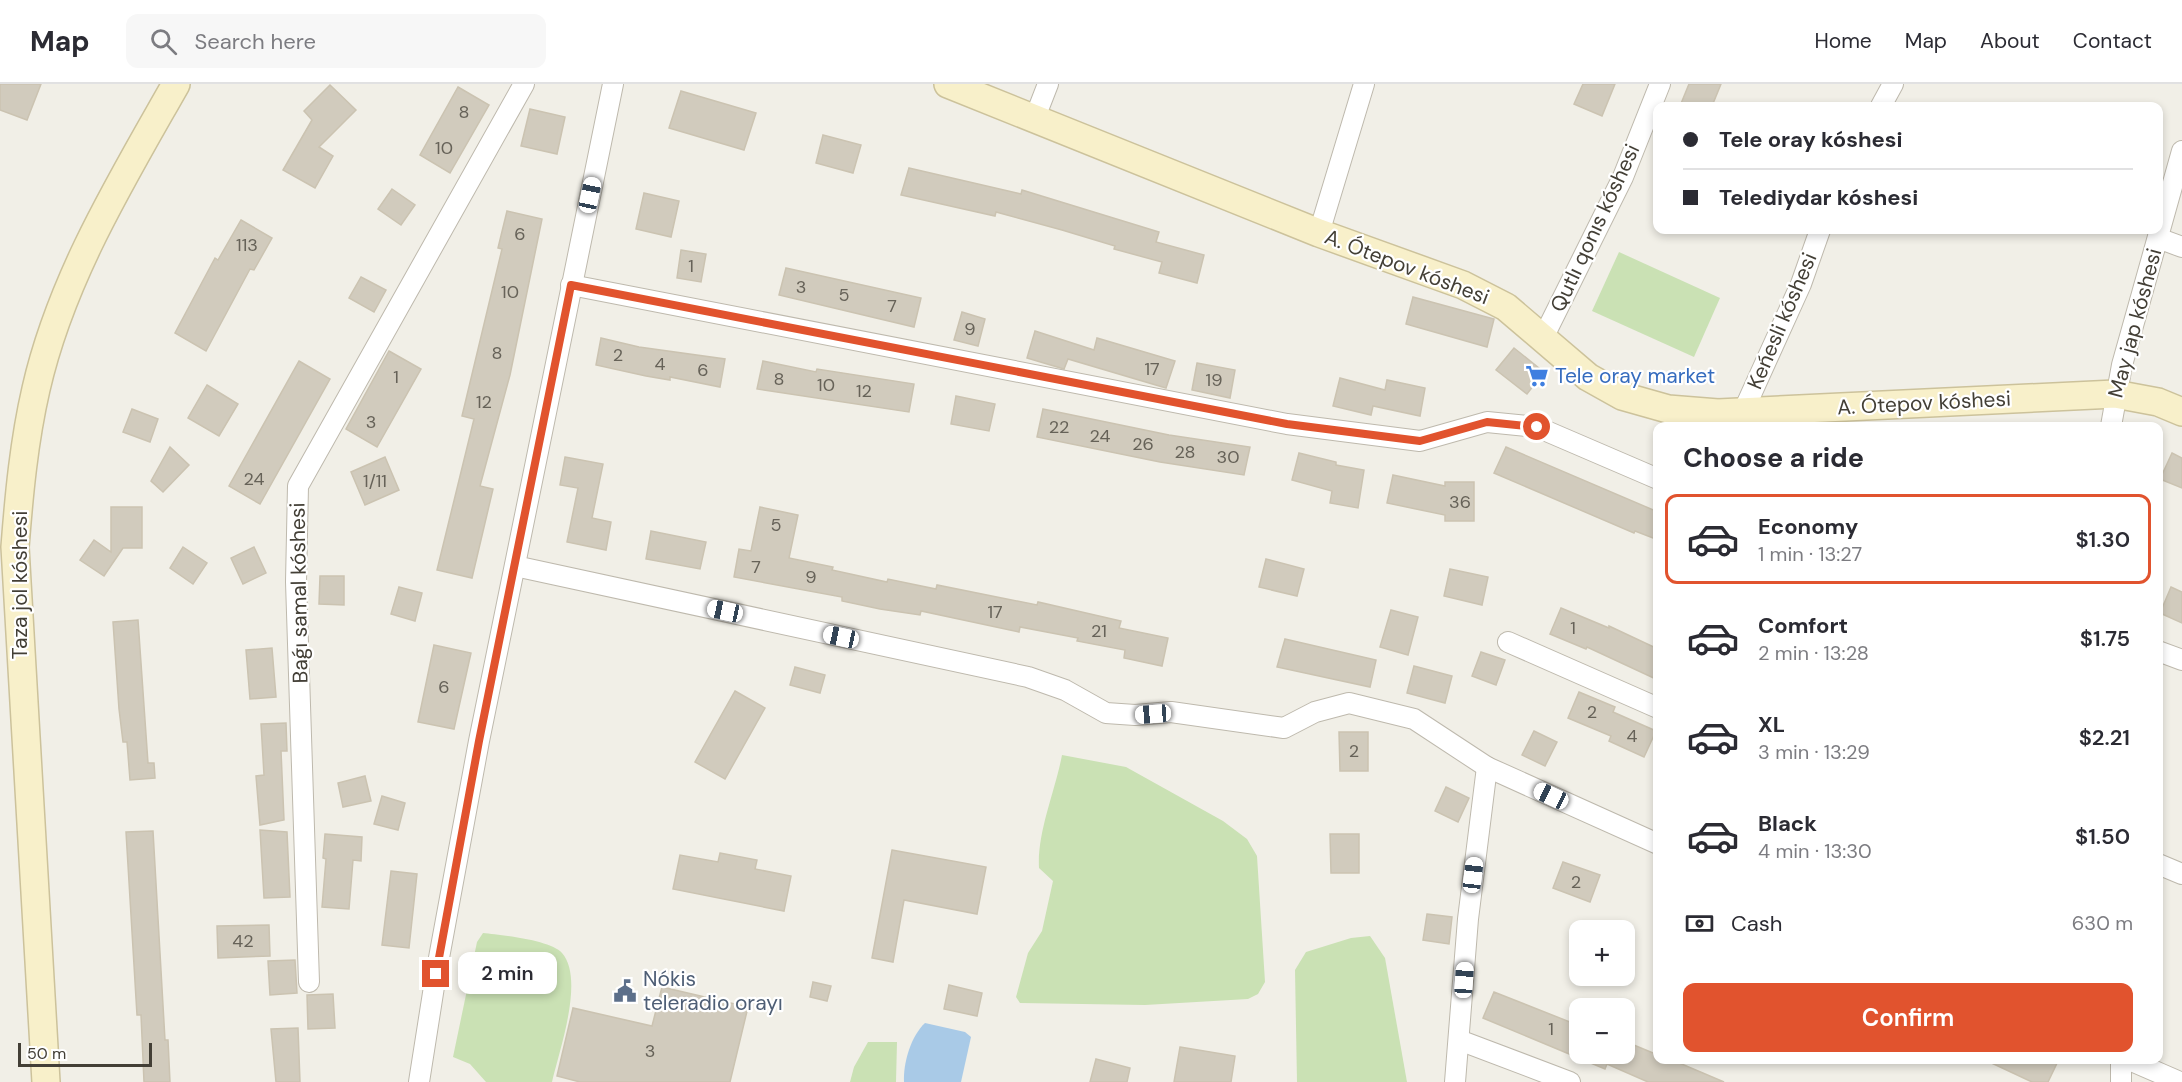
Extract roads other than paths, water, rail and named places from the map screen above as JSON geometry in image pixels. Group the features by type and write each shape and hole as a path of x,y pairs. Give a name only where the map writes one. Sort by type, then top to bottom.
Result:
{"street":[{"name":"Taza jol kóshesi","path":"46,1082 15,559 20,484 36,389 75,272 101,217 176,84"},
{"name":"Baǵı samal kóshesi","path":"309,982 296,582 298,486 524,84"},
{"path":"420,1082 436,974 464,823 613,84"},
{"name":"A. Ótepov kóshesi","path":"948,84 1319,233 1463,285 1506,307 1588,377 1622,396 1668,409 1718,413 2115,394 2158,402 2182,412"},
{"path":"1034,120 1048,84"},
{"path":"1319,233 1364,84"},
{"name":"Qutlı qonıs kóshesi","path":"1543,338 1623,177 1659,84"},
{"path":"1883,102 1893,84"},
{"name":"May jap kóshesi","path":"2163,219 2182,151"},
{"name":"Keńesli kóshesi","path":"1743,412 1801,284 1819,234"},
{"name":"May jap kóshesi","path":"2112,422 2115,394 2159,234"},
{"path":"2158,237 2182,247"},
{"path":"571,285 1287,424 1420,441 1487,422 1537,427 1653,477"},
{"path":"515,566 1028,678 1065,690 1106,713 1135,715 1171,712 1284,728 1315,712 1349,703 1414,719 1487,766 1653,842"},
{"path":"1508,642 1653,706"},
{"path":"2163,653 2182,660"},
{"path":"1455,1082 1468,919 1487,766"},
{"path":"2163,866 2182,874"},
{"path":"1459,1040 1570,1082"},
{"path":"2121,1064 2121,1082"},
{"path":"2139,1064 2180,1082"}],"water":[{"path":"925,1023 965,1032 971,1037 961,1082 904,1082 909,1050"}],"place":[{"name":"Tele oray market","path":"1537,376"},
{"name":"Nókis teleradio orayı","path":"625,991"}]}
